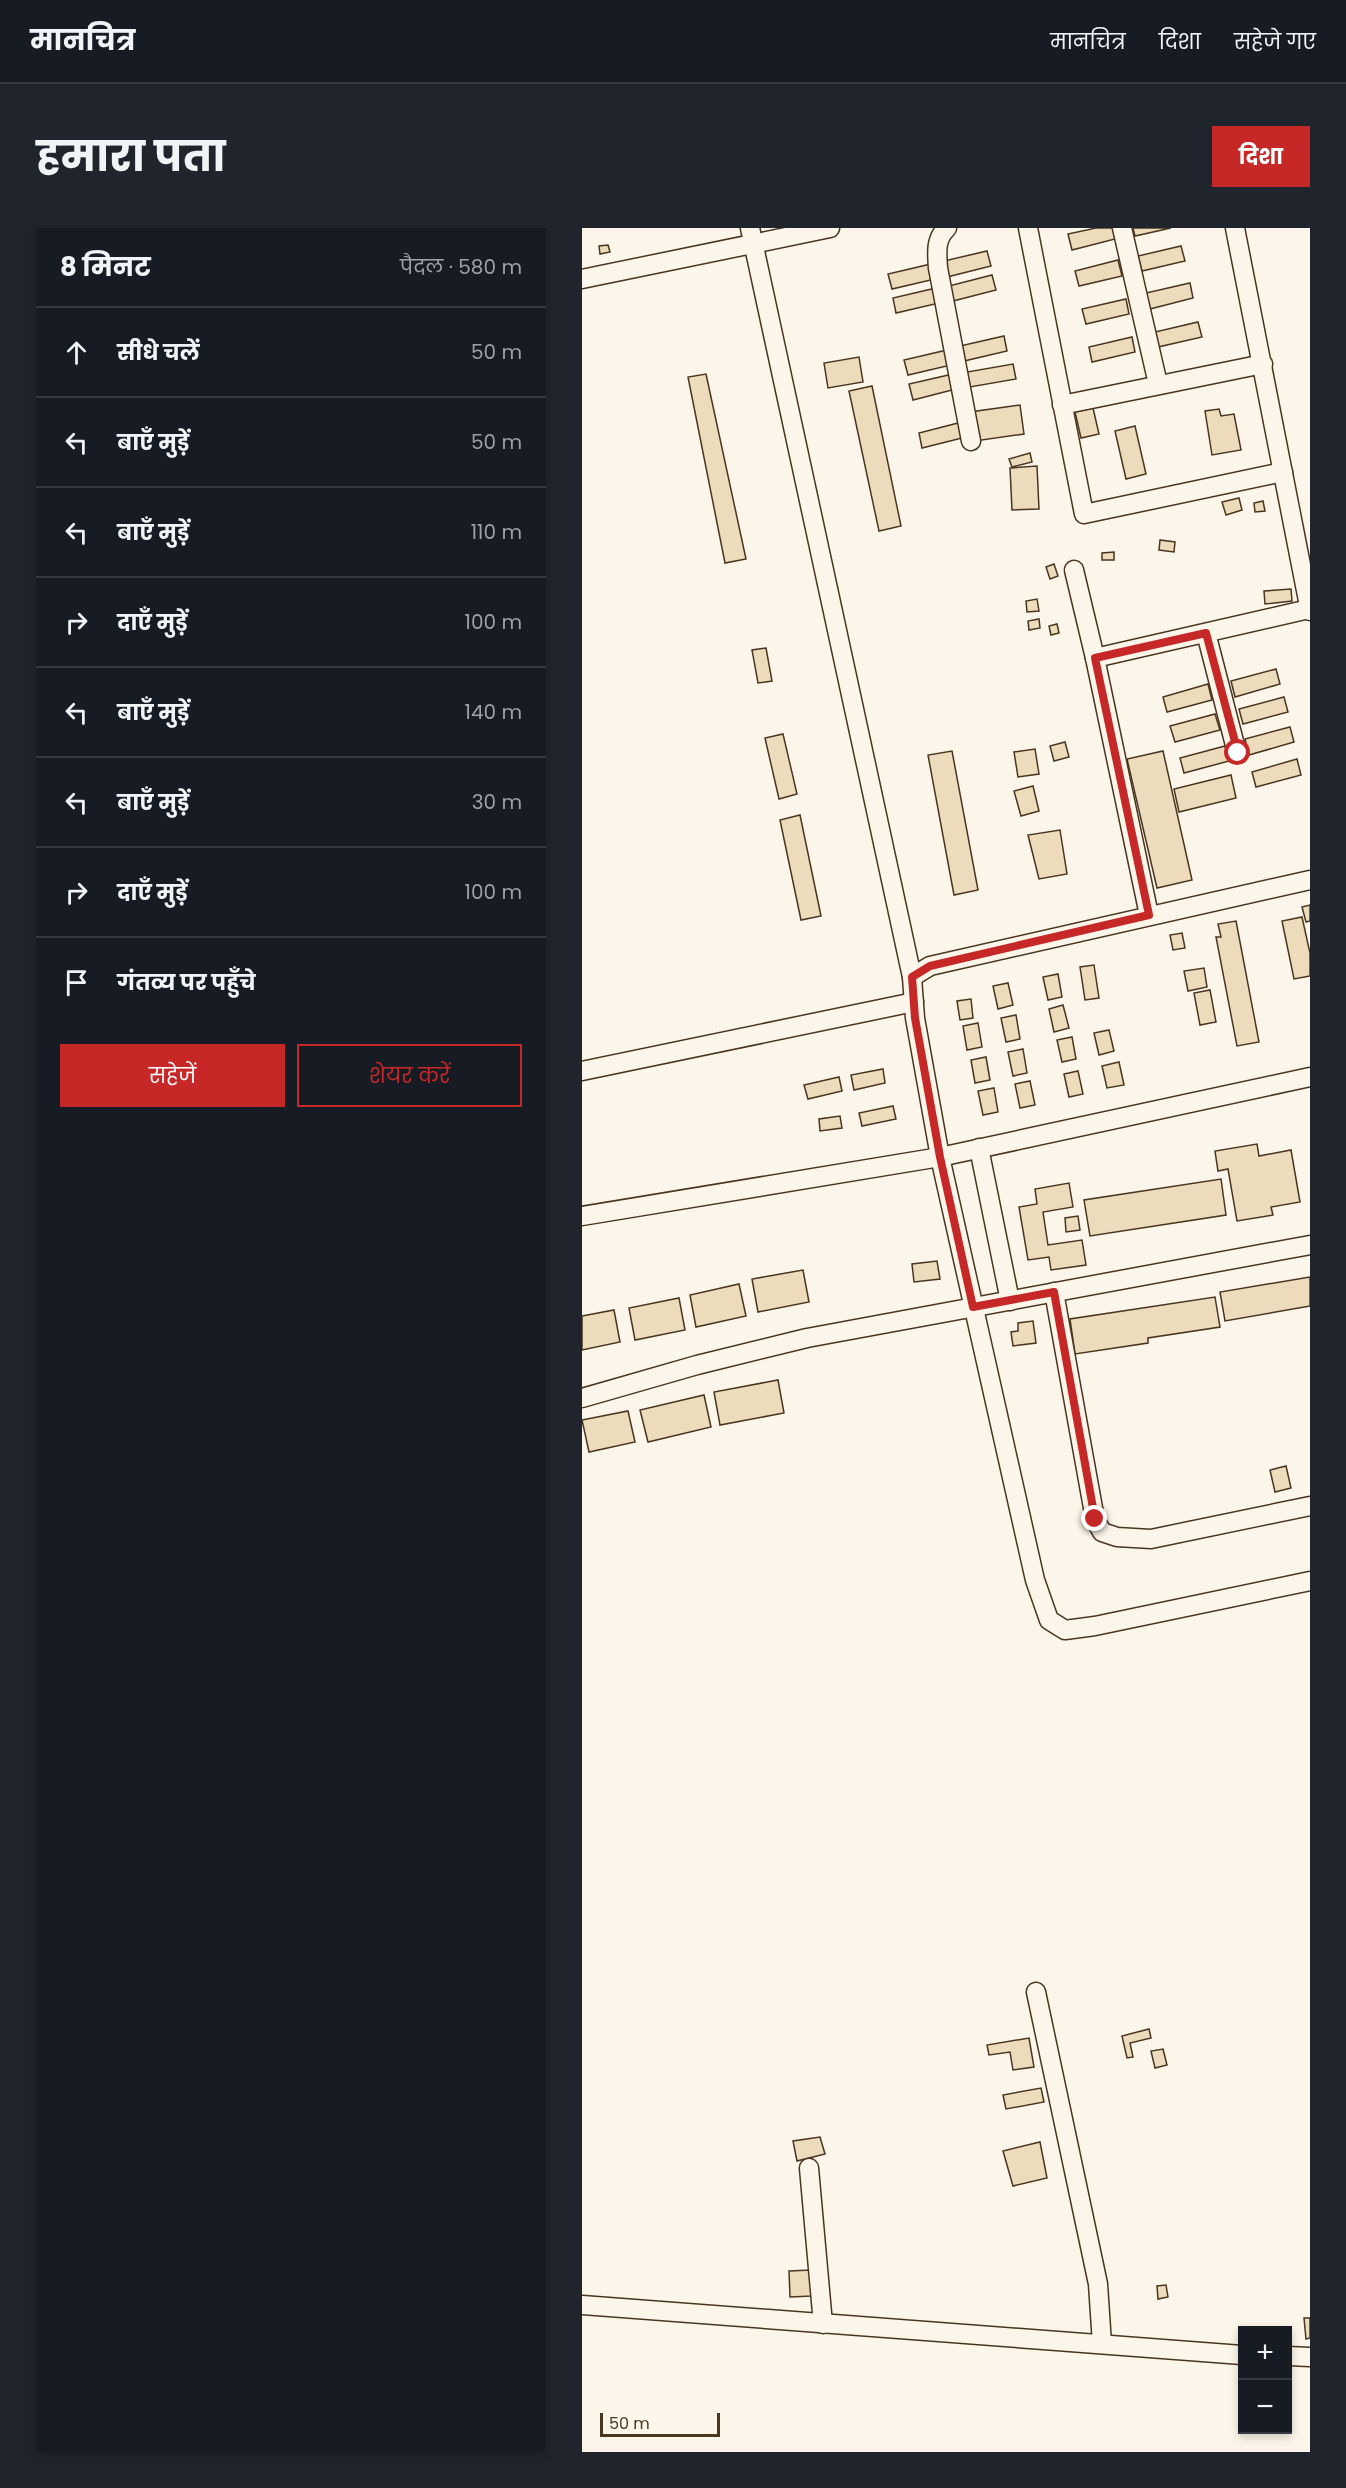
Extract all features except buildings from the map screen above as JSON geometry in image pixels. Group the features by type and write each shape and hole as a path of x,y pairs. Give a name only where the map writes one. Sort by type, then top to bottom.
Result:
{"street":[{"path":"582,279 751,236 830,228"},
{"path":"947,228 936,249 938,268 971,441"},
{"path":"1028,228 1084,514 1283,471"},
{"path":"1122,228 1158,384"},
{"path":"1095,658 1310,610 1235,228"},
{"path":"751,236 912,977 914,1002 940,1157 1035,1580 1049,1620 1065,1630 1095,1626 1310,1581"},
{"path":"1062,405 1263,364"},
{"path":"1074,570 1095,658 1149,915"},
{"path":"1206,633 1238,753"},
{"path":"912,977 930,966 1310,880"},
{"path":"582,1071 914,1002"},
{"path":"582,1216 940,1157 1310,1077"},
{"path":"979,1148 1010,1301"},
{"path":"582,1398 697,1365 807,1338 1310,1245"},
{"path":"1054,1292 1095,1519 1102,1532 1116,1537 1151,1539 1310,1506"},
{"path":"1036,1992 1098,2284 1102,2344"},
{"path":"808,2168 823,2324"},
{"path":"582,2305 1238,2355"},
{"path":"1292,2356 1310,2357"}],"route":[{"path":"1095,1519 1054,1292 973,1307 940,1157 915,1018 912,977 920,970 930,966 1149,915 1095,658 1206,633 1238,753"}]}
